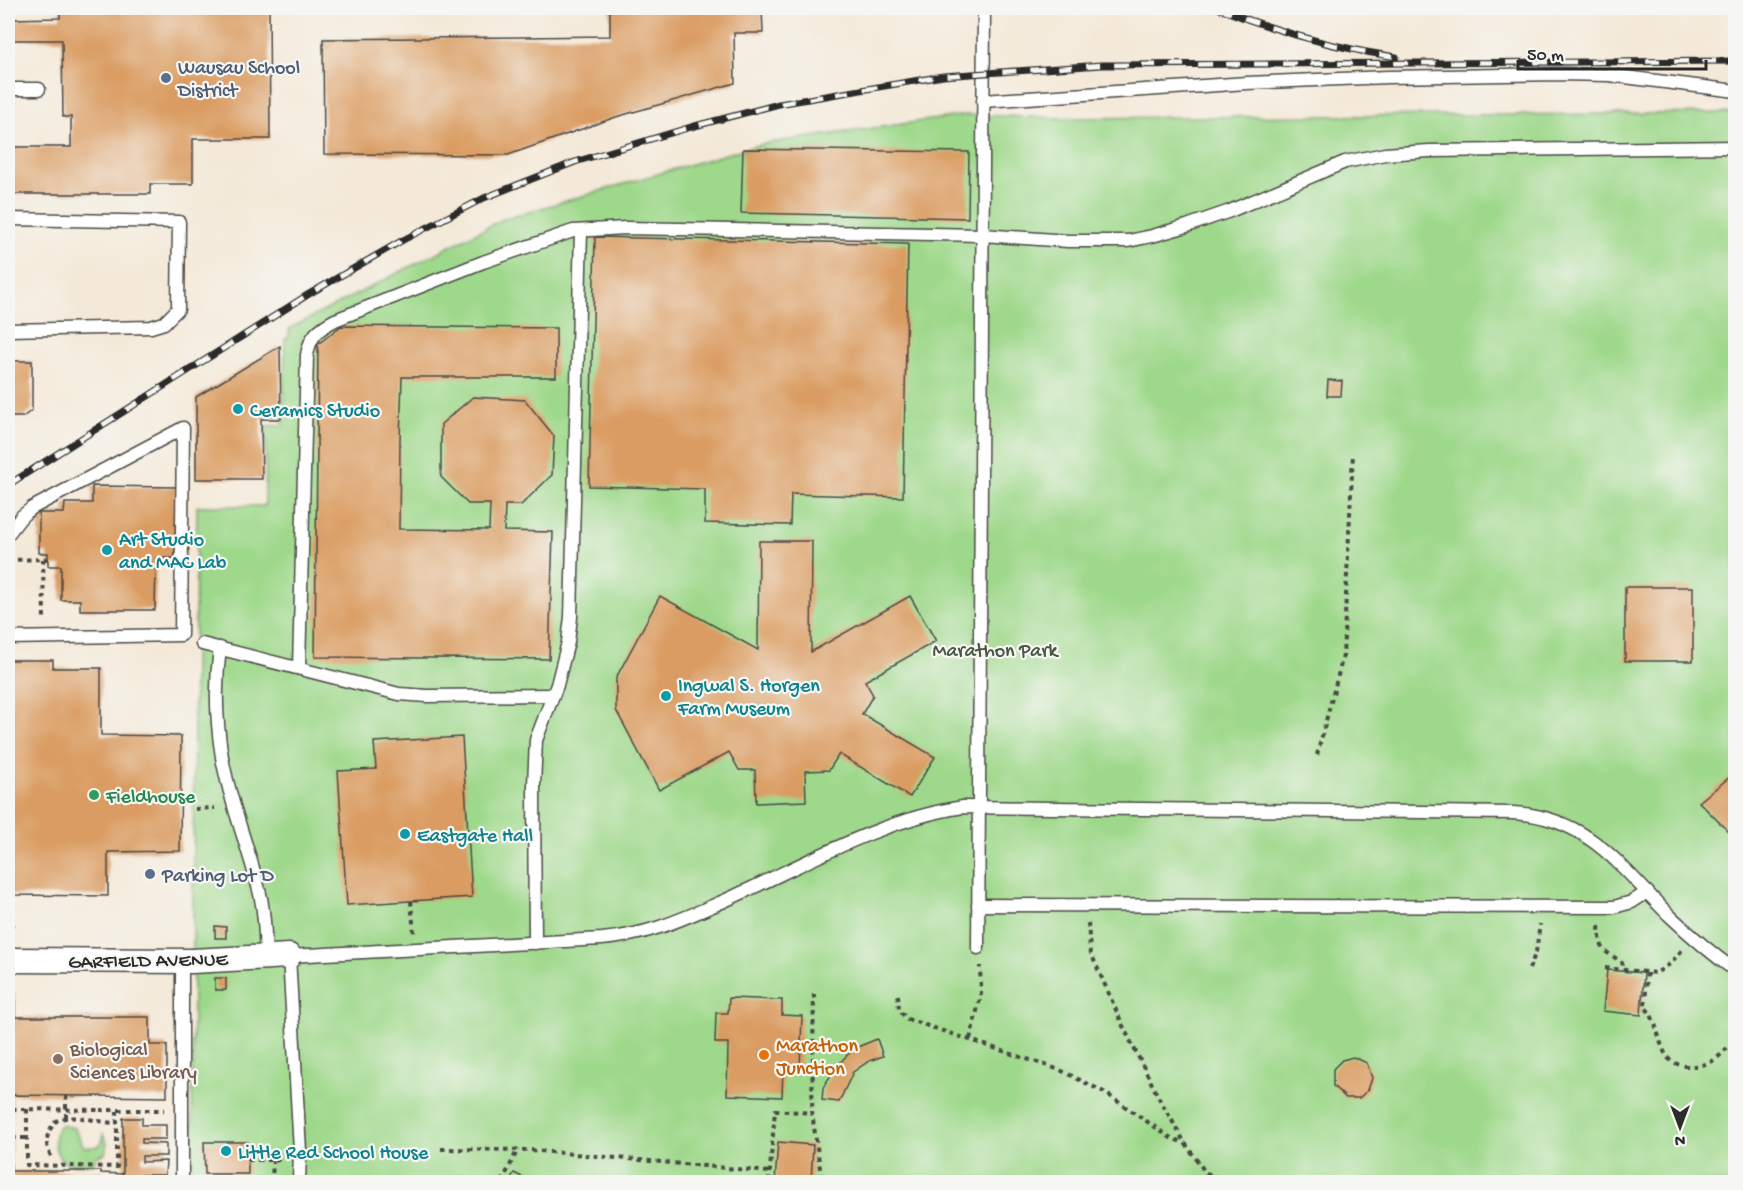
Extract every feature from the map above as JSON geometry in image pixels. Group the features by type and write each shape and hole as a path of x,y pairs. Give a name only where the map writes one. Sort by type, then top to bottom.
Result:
{"street":[{"name":"GARFIELD AVENUE","path":"8,960 182,961 278,957"}],"lane":[{"path":"978,948 984,8"},
{"path":"983,101 1247,83 1388,77 1557,74 1610,75 1736,91"},
{"path":"8,89 39,89"},
{"path":"299,668 307,355 311,338 318,329 335,320 472,266 573,231 626,228 982,235 1107,242 1152,236 1230,211 1345,162 1385,154 1429,151 1736,147"},
{"path":"8,219 179,222 178,309 164,323 151,327 8,330"},
{"path":"535,943 535,752 538,733 568,642 571,617 581,231"},
{"path":"8,534 22,516 32,508 183,428 181,635 8,638"},
{"path":"202,644 399,694 427,696 552,695"},
{"path":"220,648 216,692 222,757 235,810 261,895 264,919 278,957 300,1161 299,1182"},
{"path":"278,957 535,943 611,938 644,933 693,915 883,829 940,811 978,807 1528,813 1553,819 1584,834 1604,849 1692,936 1736,971"},
{"path":"978,905 1597,907 1623,906 1647,892"},
{"path":"182,961 182,1182"}],"path":[{"path":"1317,754 1343,656 1353,453"},
{"path":"8,560 46,559 44,600"},
{"path":"195,809 225,808"},
{"path":"12,895 12,929"},
{"path":"411,901 414,932"},
{"path":"1089,905 1089,943 1092,958 1150,1081 1185,1143 1212,1182"},
{"path":"1529,969 1536,952 1541,907"},
{"path":"1597,907 1602,948 1606,953 1622,962 1624,970"},
{"path":"1605,968 1656,974 1665,969 1692,936"},
{"path":"969,1039 981,995 978,948"},
{"path":"1647,973 1645,1007 1653,1017 1665,1054 1674,1063 1699,1066 1712,1062 1726,1050 1736,1036"},
{"path":"814,994 812,1113 822,1182"},
{"path":"898,995 899,1010 907,1019 1045,1064 1086,1083 1121,1103 1171,1138 1185,1143"},
{"path":"66,1095 66,1118"},
{"path":"12,1109 163,1110"},
{"path":"27,1109 27,1165 66,1169 117,1167 117,1111"},
{"path":"769,1182 775,1110 812,1113"},
{"path":"51,1156 46,1145 47,1135 56,1121 66,1118 89,1118 117,1123"},
{"path":"12,1138 27,1138"},
{"path":"441,1149 518,1149 770,1172"},
{"path":"502,1182 518,1149"},
{"path":"248,1160 300,1161"},
{"path":"272,1182 273,1160"},
{"path":"1206,1173 1226,1180 1247,1182"}],"green space":[{"name":"Marathon Park","path":"1735,113 1735,1182 192,1182 197,506 265,506 266,426 283,425 285,339 289,337 289,329 501,220 768,143 966,115 1064,118"},
{"path":"61,1125 74,1128 84,1147 96,1147 101,1144 103,1134 107,1143 105,1154 97,1156 93,1164 73,1164 63,1161 55,1145 55,1133"}],"building":[{"name":"Wausau School District","path":"60,8 269,8 270,139 193,139 193,184 150,184 150,194 8,194 8,147 71,147 71,117 63,117 62,40 8,40 8,19 60,18"},
{"path":"610,8 762,8 763,33 734,33 735,83 616,117 508,155 324,154 323,39 610,36"},
{"path":"743,149 969,152 968,218 741,213"},
{"path":"595,237 908,244 903,497 791,494 790,525 705,523 705,489 589,486"},
{"path":"341,326 556,328 556,377 402,377 400,440 399,529 489,530 490,504 468,504 441,477 441,424 473,397 525,400 554,436 552,475 521,505 505,505 504,531 553,532 549,659 315,657 318,344"},
{"name":"Ceramics Studio","path":"280,346 281,419 261,419 262,479 196,479 196,397"},
{"path":"8,361 32,361 32,410 23,417 8,417"},
{"path":"1328,380 1342,381 1341,396 1327,396"},
{"name":"Art Studio and MAC Lab","path":"92,486 176,487 175,558 156,558 155,610 80,610 80,600 61,600 61,566 48,566 48,553 39,553 39,513 64,513 65,503 92,503"},
{"path":"759,541 812,541 811,652 910,596 936,641 865,681 873,695 862,714 935,757 910,797 839,754 829,770 805,771 806,801 756,803 755,770 739,770 729,752 659,790 616,710 616,678 660,596 758,650"},
{"path":"1625,587 1693,587 1693,661 1625,661"},
{"name":"Fieldhouse","path":"8,660 53,660 53,668 101,668 101,735 181,736 180,851 108,852 108,896 8,895"},
{"name":"Eastgate Hall","path":"462,737 472,897 347,905 338,771 376,769 374,742"},
{"path":"1736,772 1736,839 1699,802"},
{"path":"215,926 226,927 226,938 215,938"},
{"path":"1607,970 1644,973 1641,1015 1603,1011"},
{"path":"215,978 226,978 226,990 215,990"},
{"path":"8,993 15,993 15,1017 150,1017 150,1045 167,1045 167,1097 12,1095 11,1171 101,1171 101,1173 123,1174 123,1118 142,1118 142,1125 166,1125 166,1139 142,1139 142,1143 166,1144 166,1156 142,1156 142,1162 166,1161 165,1175 142,1175 142,1182 8,1182"},
{"name":"Marathon Junction","path":"729,998 782,1000 782,1015 802,1016 800,1068 783,1067 782,1097 727,1095 728,1043 715,1043 716,1013 728,1013"},
{"path":"877,1039 883,1056 869,1061 853,1072 839,1102 822,1100 823,1088 846,1056 860,1046"},
{"path":"1353,1057 1367,1063 1372,1078 1368,1090 1359,1098 1346,1098 1333,1086 1333,1069 1342,1060"},
{"name":"Little Red School House","path":"204,1142 248,1142 248,1174 205,1174"},
{"path":"778,1142 813,1145 811,1182 775,1182"},
{"path":"514,1173 532,1182 509,1182"}],"railway":[{"path":"1218,8 1306,38 1396,57"},
{"path":"8,485 309,294 403,240 484,198 575,162 691,127 779,104 943,76 1101,65 1736,61"}],"place":[{"name":"Wausau School District","path":"166,78"},
{"name":"Ceramics Studio","path":"238,409"},
{"name":"Art Studio and MAC Lab","path":"107,550"},
{"name":"Ingwal S. Horgen Farm Museum","path":"666,696"},
{"name":"Fieldhouse","path":"94,795"},
{"name":"Eastgate Hall","path":"405,834"},
{"name":"Parking Lot D","path":"150,874"},
{"name":"Marathon Junction","path":"764,1055"},
{"name":"Biological Sciences Library","path":"58,1059"},
{"name":"Little Red School House","path":"226,1151"}]}
